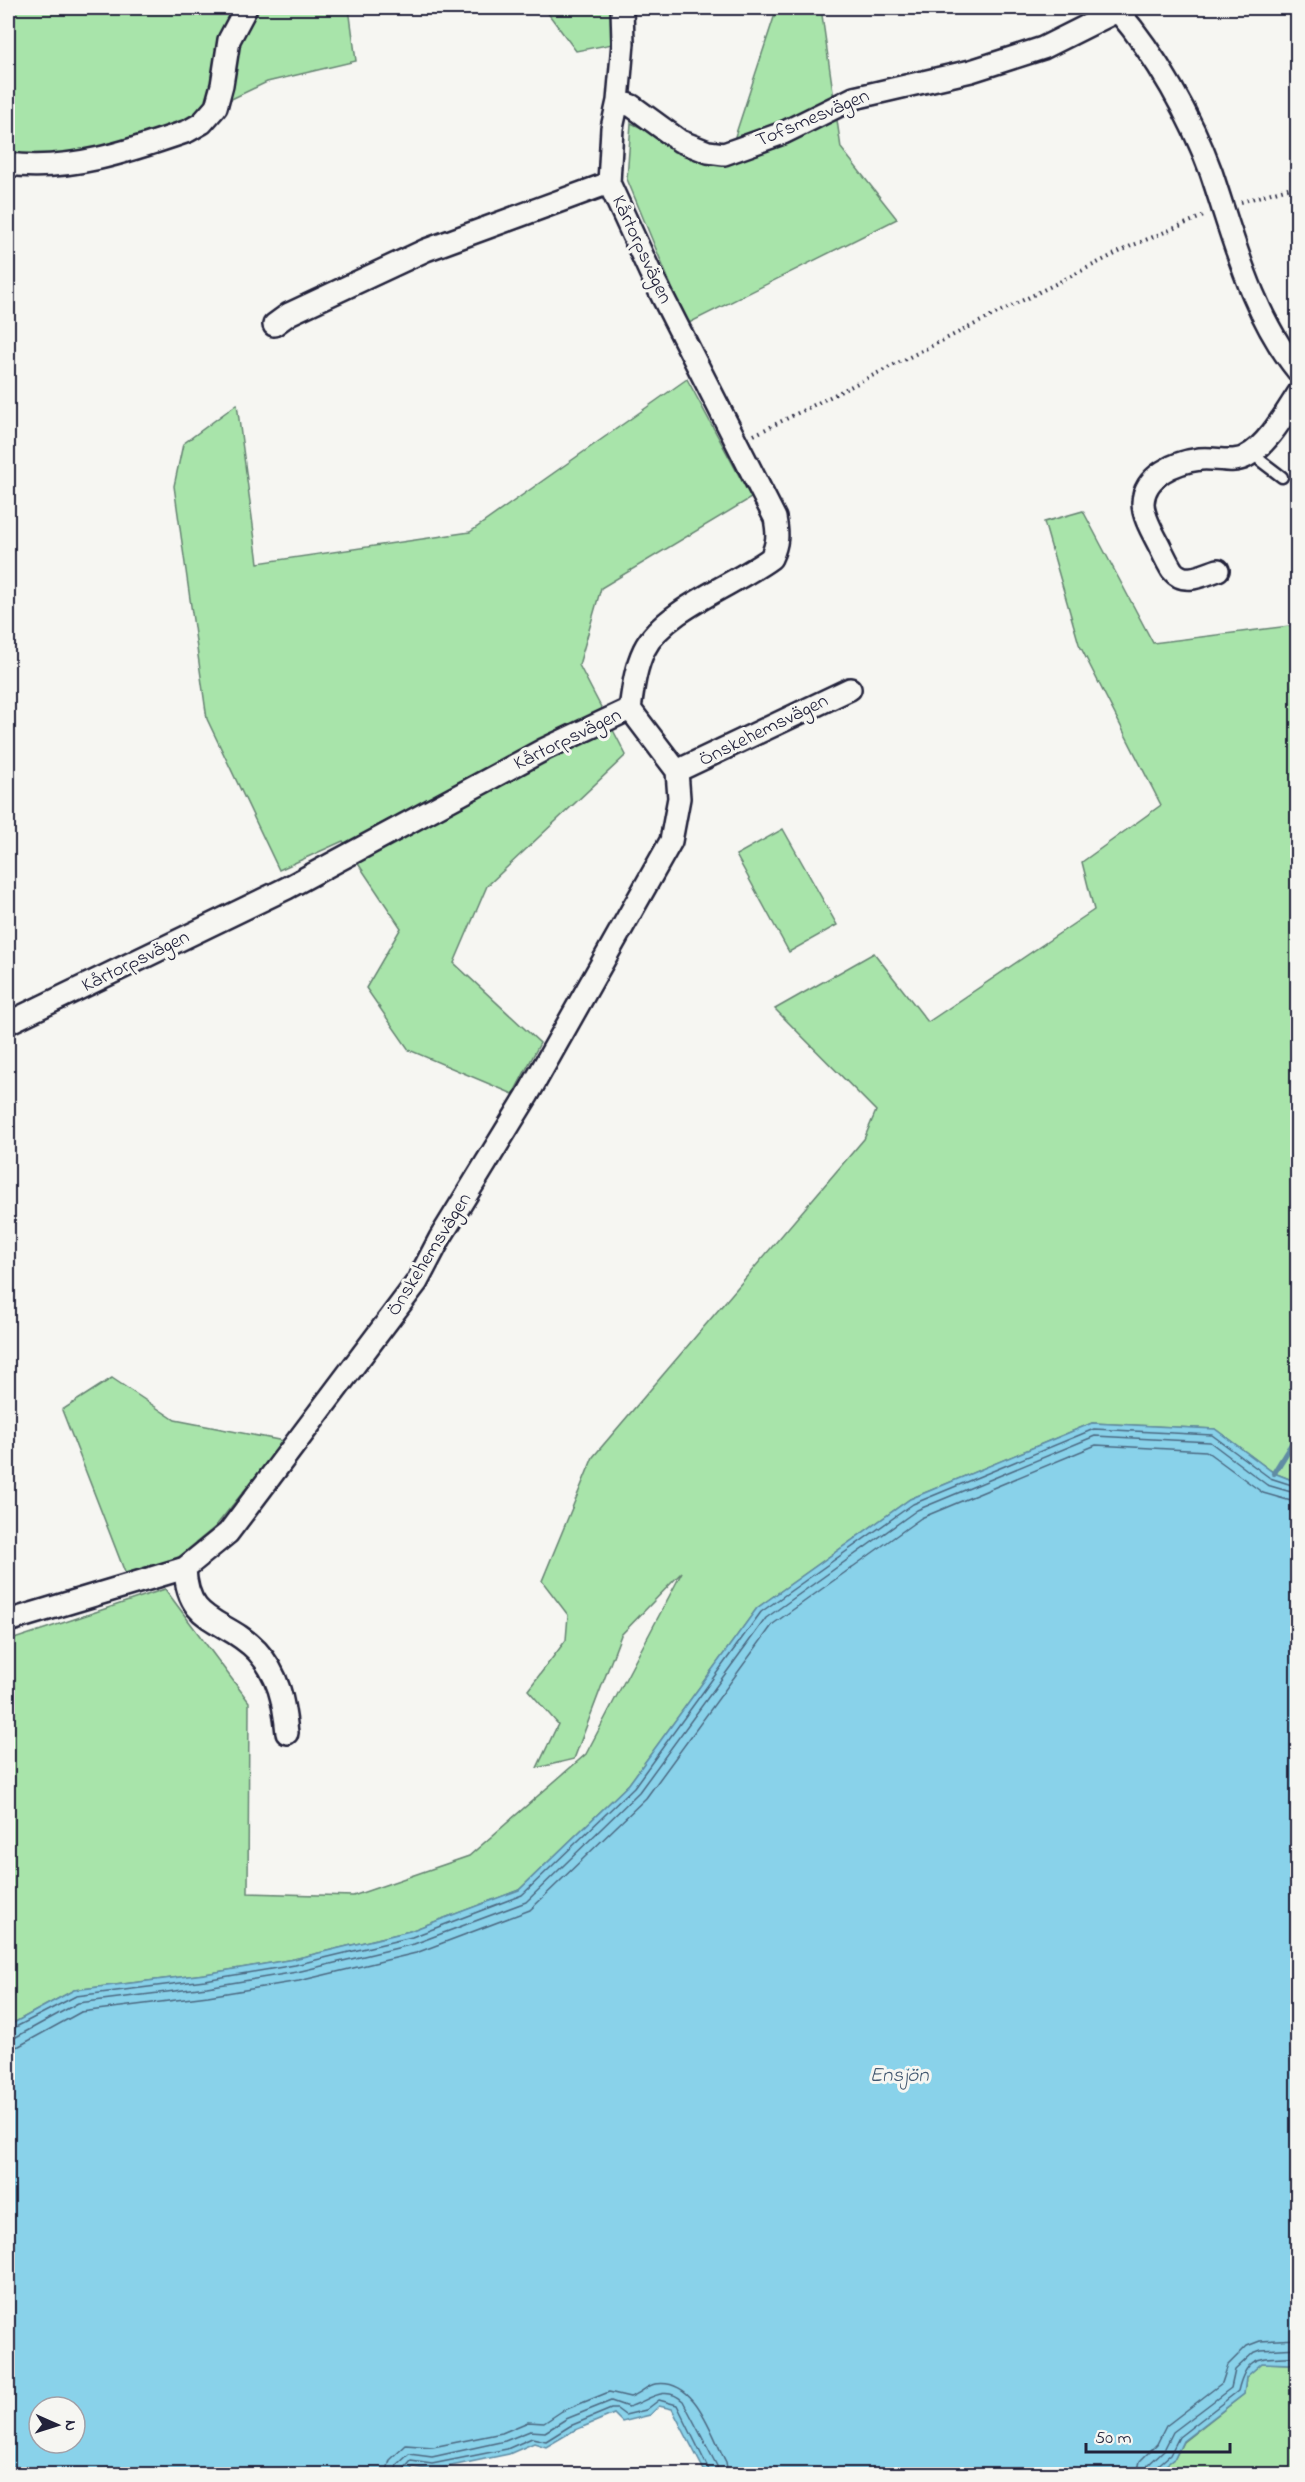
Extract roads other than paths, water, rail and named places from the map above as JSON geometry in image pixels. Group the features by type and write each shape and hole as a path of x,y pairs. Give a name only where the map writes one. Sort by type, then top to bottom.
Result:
{"street":[{"path":"8,164 49,167 86,162 166,139 195,127 216,107 229,40 246,8"},
{"name":"Kårtorpsvägen","path":"8,1023 287,888 545,749 630,709 637,669 645,648 667,623 771,558 777,545 775,518 650,272 609,183 612,128 618,101 623,43 622,8"},
{"name":"Tofsmesvägen","path":"618,101 632,106 680,141 708,152 724,154 783,133 854,98 971,71 1043,48 1120,9 1155,56 1210,170 1248,281 1281,351 1298,371"},
{"path":"274,325 289,314 426,250 609,183"},
{"path":"1218,570 1196,578 1182,578 1173,571 1148,524 1143,505 1145,491 1152,480 1183,462 1244,458 1254,450 1298,394"},
{"name":"Önskehemsvägen","path":"677,771 850,688"},
{"name":"Önskehemsvägen","path":"8,1622 185,1568 228,1533 417,1282 440,1238 527,1096 671,841 679,798 677,771 630,709"},
{"path":"185,1568 185,1585 190,1600 199,1611 240,1637 265,1662 277,1681 284,1702 287,1733"}],"lane":[{"path":"1254,450 1261,462 1282,477"}],"water":[{"name":"Ensjön","path":"1092,1423 1215,1429 1274,1473 1297,1482 1297,2361 1290,2364 1262,2363 1246,2377 1244,2394 1183,2441 1175,2458 1154,2474 706,2474 672,2409 659,2406 650,2415 622,2422 614,2414 573,2431 546,2447 534,2443 509,2454 432,2470 413,2467 407,2474 8,2474 8,2026 74,1990 205,1974 294,1959 410,1931 519,1890 629,1784 757,1608 910,1499"}],"waterway":[{"path":"1274,1473 1298,1434"}]}
